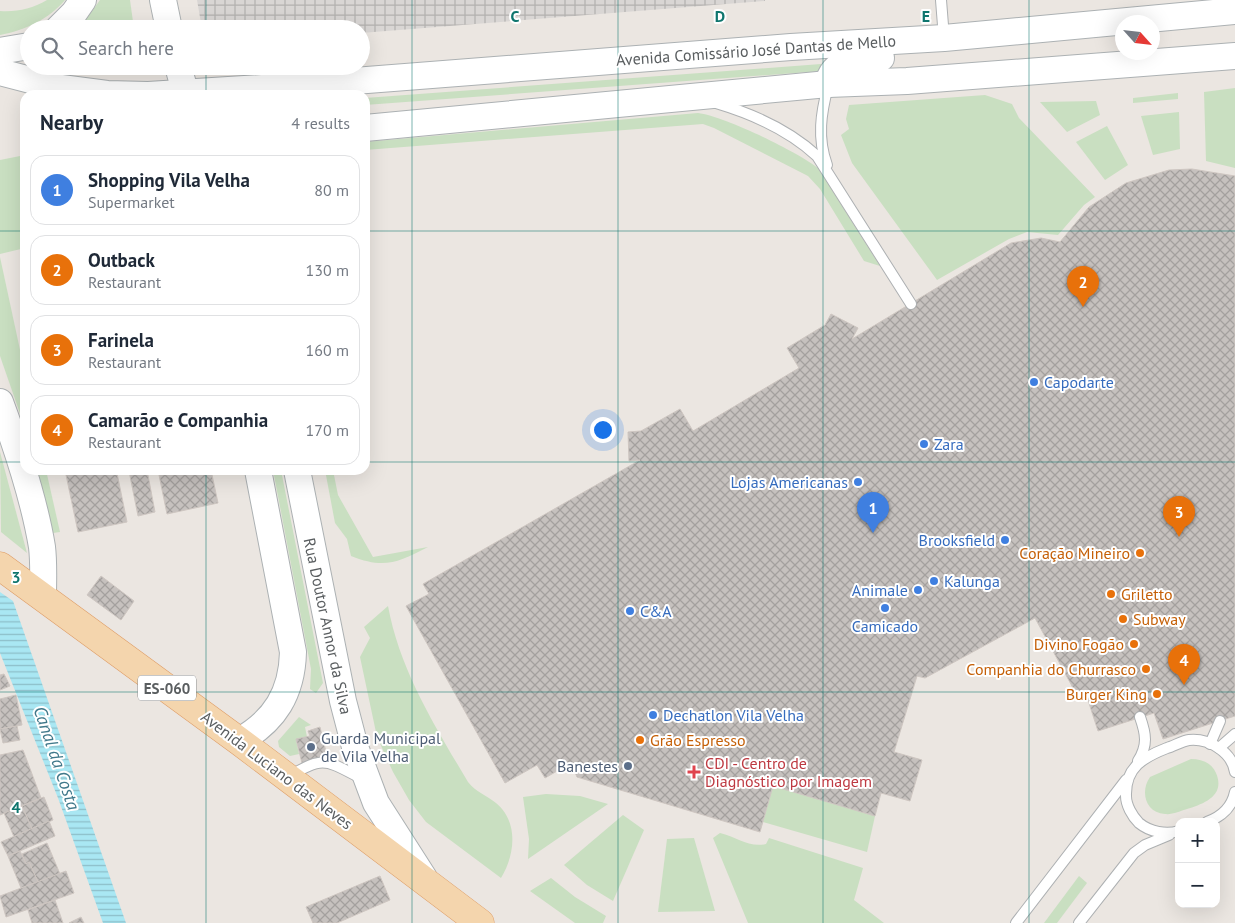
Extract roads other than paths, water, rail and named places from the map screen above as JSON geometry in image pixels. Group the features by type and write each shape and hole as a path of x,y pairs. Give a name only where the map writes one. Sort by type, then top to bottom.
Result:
{"main road":[{"path":"66,20 83,0"},
{"path":"163,0 167,20"},
{"name":"Avenida Comissário José Dantas de Mello","path":"279,90 637,58 954,37 1235,11"},
{"path":"828,84 830,76 837,66 850,60 919,55 945,46 954,37"},
{"path":"0,51 20,48"},
{"path":"370,128 828,84 907,81 1235,56"},
{"name":"Avenida Comissário José Dantas de Mello","path":"0,72 61,88 76,90"},
{"path":"181,75 185,90"},
{"path":"0,402 20,461"},
{"path":"24,475 42,548 44,598"},
{"path":"239,740 253,733 276,711 284,698 293,668 294,652 259,475"},
{"name":"Rua Doutor Annor da Silva","path":"298,475 343,701 366,781 376,803 428,883"},
{"name":"Avenida Luciano das Neves","path":"9,573 288,777 428,883 466,919"}],"lane":[{"path":"941,0 954,37"},
{"path":"828,84 821,112 820,127 824,154 831,175"},
{"path":"685,98 740,110 780,129 805,145 831,175 910,304"},
{"path":"1016,923 1129,775 1142,755 1146,740 1140,718"},
{"path":"1214,746 1220,721"},
{"path":"1214,746 1235,734"},
{"path":"1136,764 1146,756 1188,740 1214,746 1227,755 1235,772"},
{"path":"288,777 309,764 322,761 328,762 366,781"},
{"path":"1129,775 1126,787 1126,800 1130,812 1138,822 1149,830 1175,832"},
{"path":"1218,818 1232,807 1235,792"},
{"path":"1079,923 1134,853 1145,845 1175,833"}],"water":[{"name":"Canal da Costa","path":"0,592 13,601 126,923 103,923 58,798 0,653"}],"place":[{"name":"Outback","path":"1083,307"},
{"name":"Capodarte","path":"1034,382"},
{"name":"Zara","path":"924,444"},
{"name":"Lojas Americanas","path":"858,482"},
{"name":"Shopping Vila Velha","path":"873,533"},
{"name":"Farinela","path":"1179,537"},
{"name":"Brooksfield","path":"1005,540"},
{"name":"Coração Mineiro","path":"1140,553"},
{"name":"Kalunga","path":"934,581"},
{"name":"Animale","path":"918,590"},
{"name":"Griletto","path":"1111,594"},
{"name":"Camicado","path":"885,608"},
{"name":"C&A","path":"630,611"},
{"name":"Subway","path":"1123,619"},
{"name":"Divino Fogão","path":"1134,644"},
{"name":"Companhia do Churrasco","path":"1146,669"},
{"name":"Camarão e Companhia","path":"1184,685"},
{"name":"Burger King","path":"1157,694"},
{"name":"Dechatlon Vila Velha","path":"653,715"},
{"name":"Grão Espresso","path":"640,740"},
{"name":"Guarda Municipal de Vila Velha","path":"311,747"},
{"name":"Banestes","path":"628,766"},
{"name":"CDI - Centro de Diagnóstico por Imagem","path":"694,772"}]}
